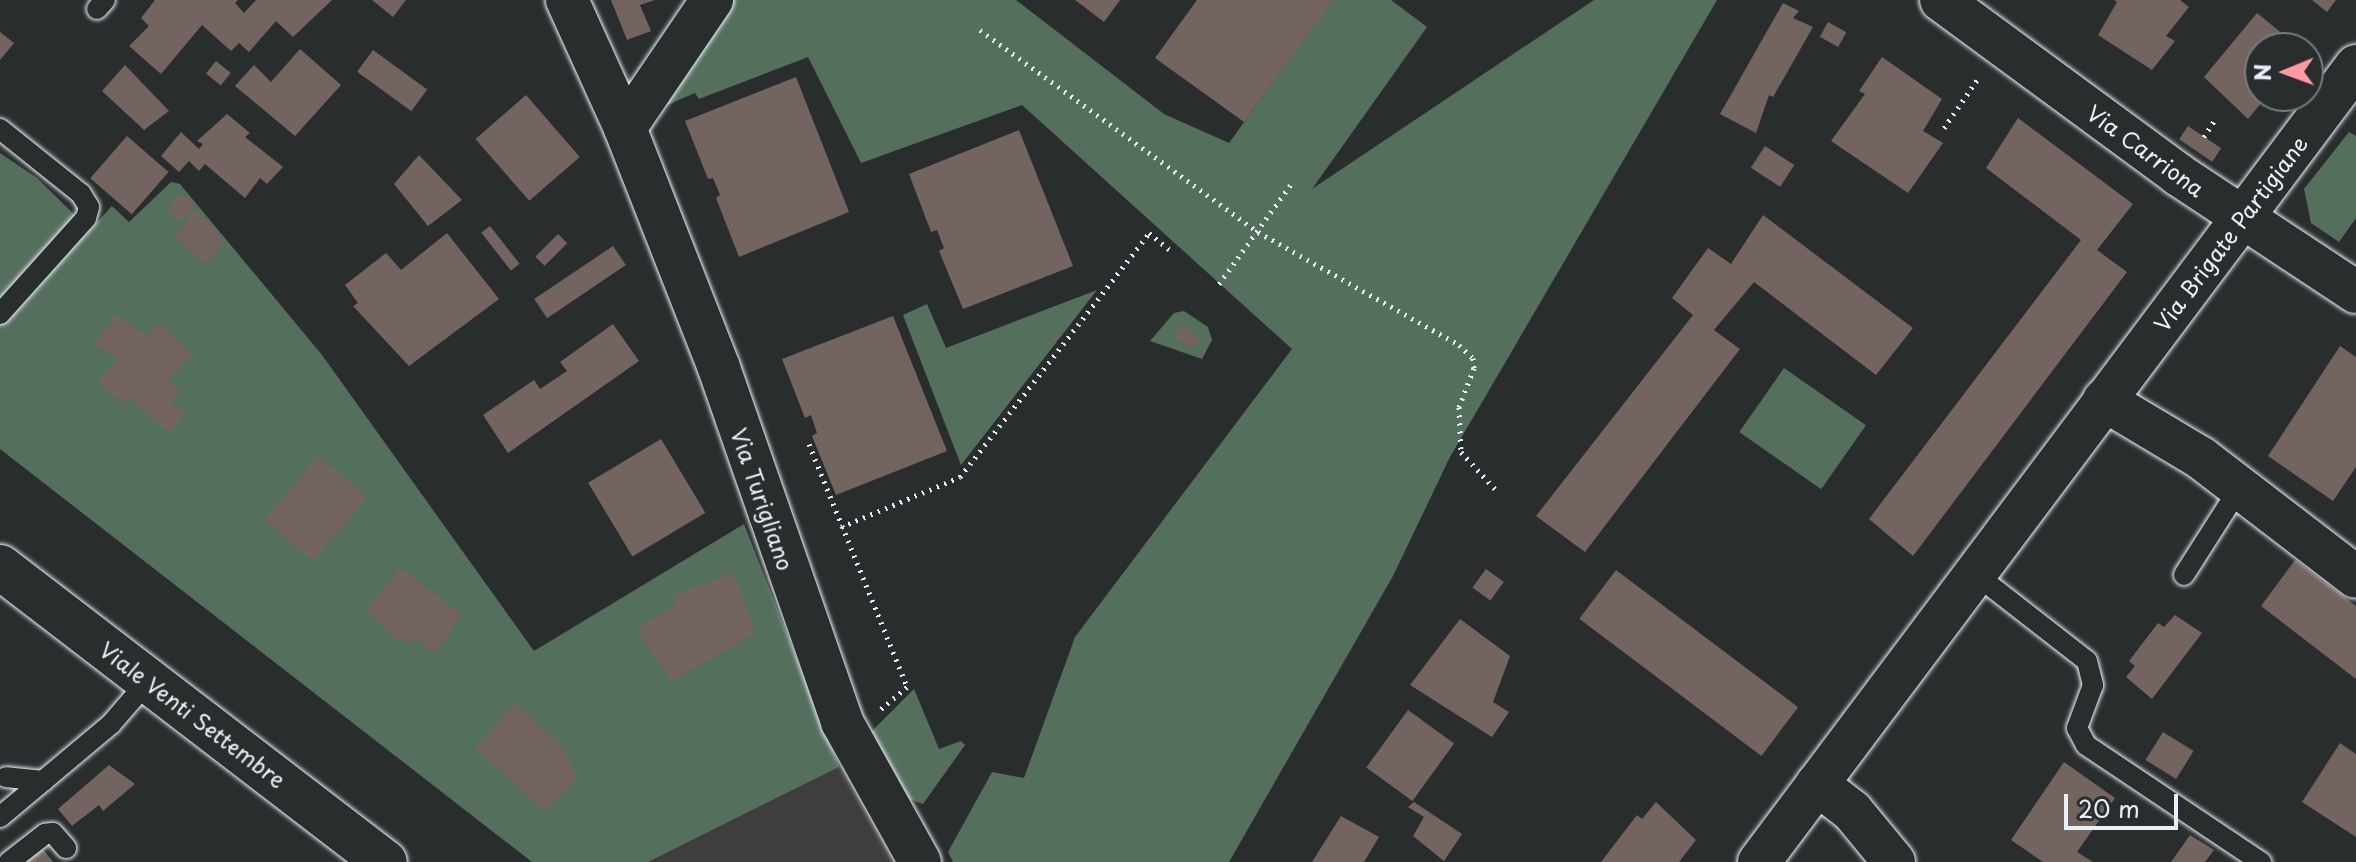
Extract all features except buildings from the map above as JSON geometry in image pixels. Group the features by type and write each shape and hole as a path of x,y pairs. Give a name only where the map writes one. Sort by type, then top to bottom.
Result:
{"main road":[{"name":"Viale Venti Settembre","path":"0,567 385,862"}],"street":[{"path":"625,128 712,0"},
{"name":"Via Carriona","path":"1941,0 2240,217 2356,292"},
{"name":"Via Turigliano","path":"566,1 625,128 719,368 761,500 849,735 920,862"},
{"name":"Via Brigate Partigiane","path":"1759,862 2356,66"},
{"path":"2104,400 2240,487 2356,577"},
{"path":"1817,784 1852,811 1894,862"}],"lane":[{"path":"0,129 81,194 89,207 72,234 0,314"},
{"path":"2184,575 2240,487"},
{"path":"1974,573 2087,661 2093,685 2077,728 2086,745 2261,862"},
{"path":"0,817 111,724 149,680"},
{"path":"6,777 43,781"},
{"path":"9,862 45,834 53,833 66,848"}],"path":[{"path":"980,30 1258,232 1441,335 1473,358 1474,368 1459,407 1461,452 1495,489"},
{"path":"1944,128 1988,64"},
{"path":"2204,137 2216,118"},
{"path":"1219,284 1294,180"},
{"path":"841,527 960,477 1149,233 1171,251"},
{"path":"809,444 907,687 849,735"}],"shaded area":[{"path":"839,767 893,862 648,862"}],"green space":[{"path":"722,0 1016,0 1164,114 1229,143 1332,0 1391,0 1427,27 1312,189 1594,0 1717,0 1450,457 1393,576 1229,862 953,862 948,852 992,772 1024,778 1075,637 1292,349 1022,105 861,163 808,57 699,99 695,93 649,113"},
{"path":"2349,132 2356,136 2356,218 2339,242 2311,223 2304,189"},
{"path":"0,153 37,178 90,230 112,206 129,222 171,182 180,184 322,355 534,651 744,524 839,767 648,862 532,862 0,449"},
{"path":"1097,290 961,465 903,315 927,304 946,348"},
{"path":"1184,311 1208,327 1212,340 1202,359 1150,341 1174,313"},
{"path":"1784,368 1866,425 1821,489 1739,432"},
{"path":"914,689 939,749 961,741 965,745 923,804 903,797 865,738"}]}
